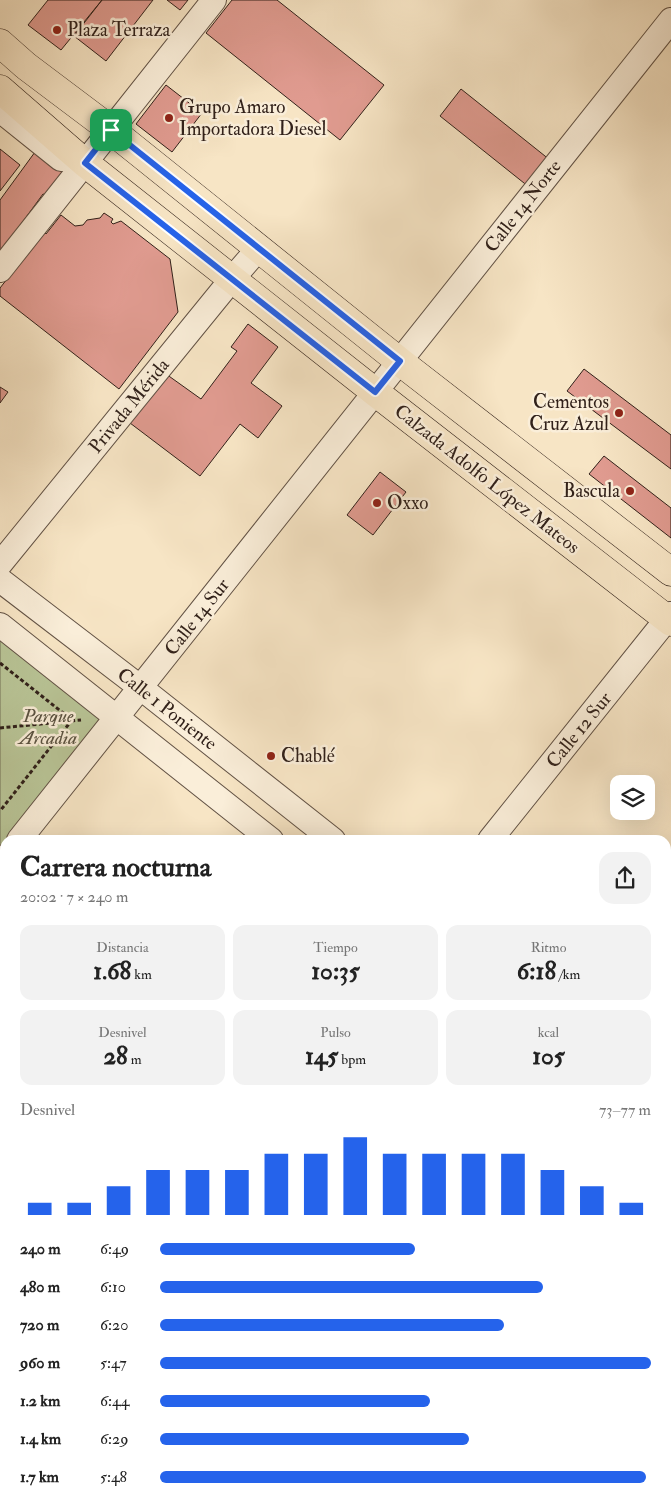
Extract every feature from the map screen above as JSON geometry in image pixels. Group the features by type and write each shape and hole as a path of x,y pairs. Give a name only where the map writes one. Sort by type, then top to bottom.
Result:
{"main road":[{"name":"Calzada Adolfo López Mateos","path":"0,43 26,66 111,130 400,361 671,572"},
{"name":"Calzada Adolfo López Mateos","path":"0,89 81,167 232,279 375,392 670,618"}],"street":[{"path":"0,270 214,0"},
{"name":"Calle 14 Norte","path":"375,392 671,20"},
{"path":"0,110 81,167"},
{"name":"Privada Mérida","path":"0,564 259,248"},
{"name":"Calle 14 Sur","path":"22,835 375,392"},
{"name":"Calle 1 Poniente","path":"0,580 141,688 327,835"},
{"name":"Calle 12 Sur","path":"494,835 670,618"},
{"name":"Calle 1 Poniente","path":"0,625 265,835"}],"path":[{"path":"0,663 72,720"},
{"path":"0,728 72,720 117,718"},
{"path":"0,811 72,720"}],"green space":[{"name":"Parque Arcadia","path":"0,625 117,718 23,835 0,835"}],"building":[{"name":"Plaza Terraza","path":"48,0 102,0 61,50 28,25"},
{"path":"102,0 153,0 106,61 74,36"},
{"path":"167,0 188,0 180,10"},
{"path":"232,0 277,0 384,85 340,140 206,33"},
{"name":"Grupo Amaro Importadora Diesel","path":"166,85 202,113 172,152 136,124"},
{"path":"461,89 555,164 534,191 440,116"},
{"path":"0,149 20,165 0,191"},
{"path":"35,152 63,173 46,195 43,194 0,253 0,200"},
{"path":"104,213 113,219 111,222 113,224 121,221 170,259 178,312 119,389 0,296 0,288 44,232 46,234 61,215 75,226 83,225 87,220 100,218"},
{"path":"248,324 278,347 251,383 282,406 258,438 240,424 200,476 130,423 166,374 201,399 237,351 231,347"},
{"name":"Cementos Cruz Azul","path":"584,369 671,435 671,469 567,391"},
{"path":"0,387 8,392 0,403"},
{"name":"Bascula","path":"604,456 671,508 671,538 589,474"},
{"name":"Oxxo","path":"380,472 406,492 373,535 347,515"}],"place":[{"name":"Plaza Terraza","path":"57,30"},
{"name":"Grupo Amaro Importadora Diesel","path":"169,118"},
{"name":"Cementos Cruz Azul","path":"619,413"},
{"name":"Bascula","path":"630,491"},
{"name":"Oxxo","path":"377,503"},
{"name":"Chablé","path":"271,756"}],"route":[{"path":"111,130 400,361 375,392 85,163 111,130"}]}
